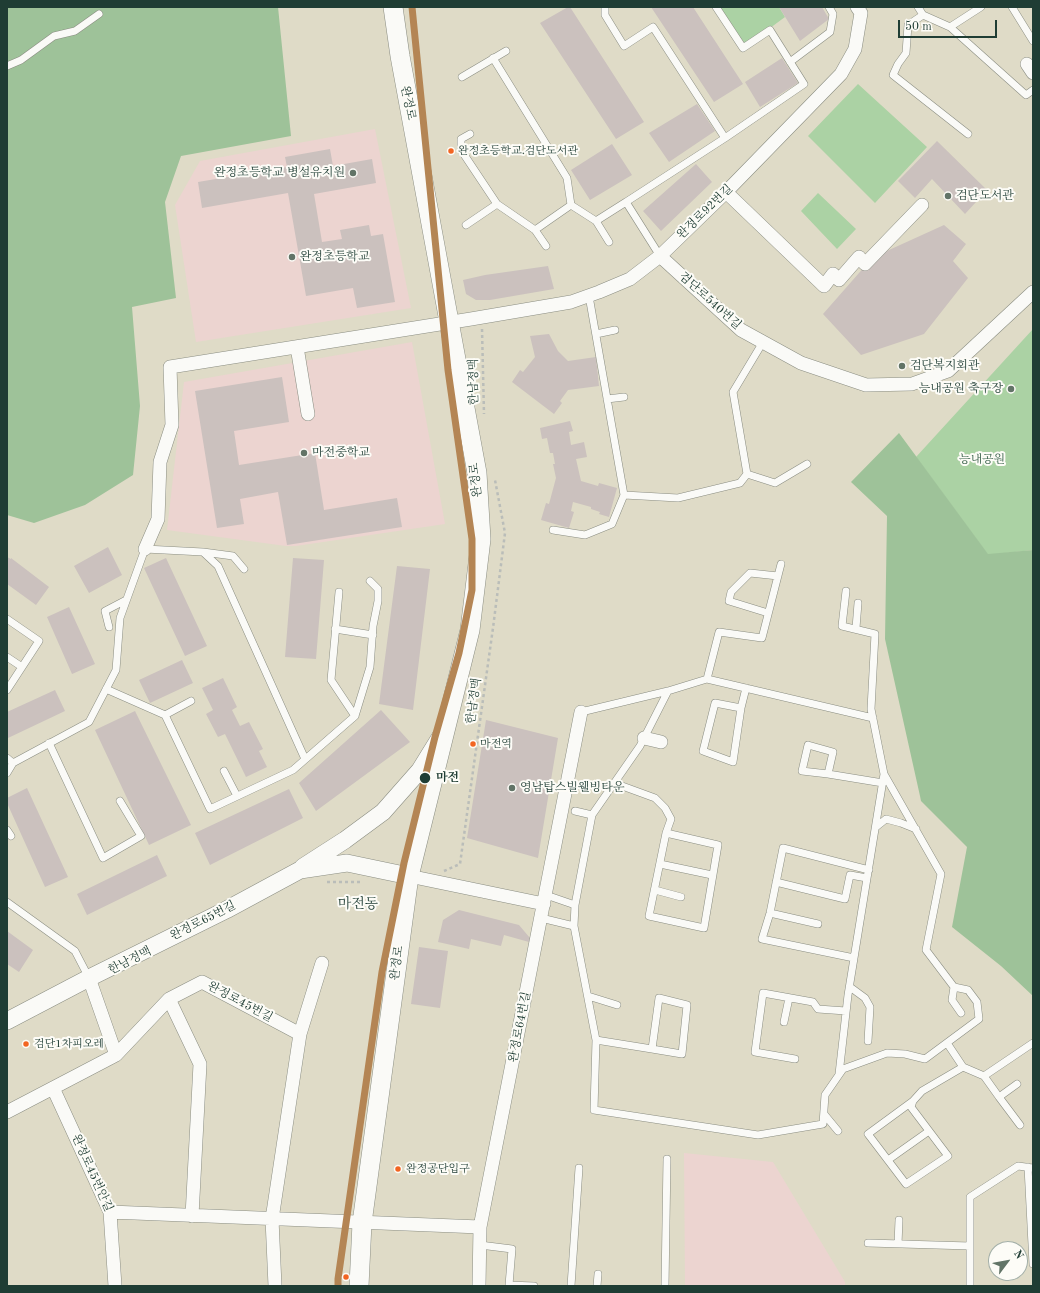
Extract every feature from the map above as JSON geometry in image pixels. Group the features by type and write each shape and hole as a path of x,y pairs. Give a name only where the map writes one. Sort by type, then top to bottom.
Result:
{"main road":[{"name":"완정로","path":"359,1286 362,1223 417,878 446,728 470,630 481,539 477,472 400,56 393,7"}],"street":[{"name":"완정로92번길","path":"145,549 158,518 160,462 172,426 170,367 450,323 476,323 571,302 630,279 660,256 726,192 841,74 855,49 861,13 857,7"},
{"path":"726,192 824,286 833,274 839,280 859,258 865,264 922,205"},
{"name":"검단로540번길","path":"660,256 741,330 801,363 866,385 912,384 948,371 1033,292"},
{"path":"297,347 308,414"},
{"name":"완정로64번길","path":"479,1286 480,1227 581,712"},
{"path":"300,870 383,812 420,770 446,728"},
{"path":"644,738 661,742"},
{"name":"완정로65번길","path":"7,1021 89,978 226,910 300,870 347,863 417,878"},
{"path":"417,878 545,900"},
{"path":"275,1286 272,1219 300,1034 322,963"},
{"path":"89,978 116,1055"},
{"name":"완정로45번길","path":"7,1112 116,1055 169,999 202,982 300,1034"},
{"path":"169,999 200,1064 192,1216"},
{"name":"완정로45번안길","path":"53,1088 110,1212 115,1286"},
{"path":"110,1212 480,1227"}],"lane":[{"path":"605,7 605,15 624,46 653,27 725,138"},
{"path":"596,221 725,138 804,84 770,30 743,48 716,7"},
{"path":"790,62 830,32 833,14 829,7"},
{"path":"918,7 923,15 950,27 1026,95 1033,90"},
{"path":"950,27 981,7"},
{"path":"1012,7 1033,41"},
{"path":"7,66 21,60 54,36 75,31 99,14"},
{"path":"923,15 908,25 906,53 898,64 893,75 968,134"},
{"path":"462,76 506,51"},
{"path":"493,58 568,178 571,205"},
{"path":"470,134 461,139 461,150 497,204 535,230 546,246"},
{"path":"626,202 660,256"},
{"path":"466,225 497,204"},
{"path":"571,205 596,221 609,242"},
{"path":"535,230 571,205"},
{"path":"553,530 585,535 612,524 624,494 589,296"},
{"path":"596,334 615,330"},
{"path":"624,494 678,498 740,483 747,474 734,392 763,342"},
{"path":"607,399 624,397"},
{"path":"747,474 775,483 807,464"},
{"path":"7,773 13,763 89,722 116,670 120,618 145,549 203,552 233,556 244,569"},
{"path":"203,552 218,566 304,760"},
{"path":"707,679 719,632 762,638 781,564"},
{"path":"768,613 729,601 731,592 750,573 778,576"},
{"path":"106,689 165,715 210,809 293,770 355,716 370,668 372,635 378,601 378,589 370,580"},
{"path":"668,691 644,738 592,815 575,905 574,926 596,1040 594,1110 758,1135 823,1124 825,1095 843,1068 887,1052 905,1054 925,1059 978,1019 977,1002 968,990 954,987 926,950 941,874 884,774 871,709 875,634 856,628 842,626 846,591"},
{"path":"339,592 331,680 355,716"},
{"path":"109,627 105,611 126,600"},
{"path":"856,628 858,604"},
{"path":"7,619 38,641 7,690"},
{"path":"335,629 372,635"},
{"path":"7,657 22,667"},
{"path":"581,712 668,691 707,679 872,718"},
{"path":"741,708 714,703 703,751 733,762 741,708 746,688"},
{"path":"165,715 191,701"},
{"path":"49,743 103,858 141,836 120,801"},
{"path":"828,774 833,752 808,745 802,772 828,774 883,783"},
{"path":"7,758 13,763"},
{"path":"224,771 237,796"},
{"path":"839,1074 846,1011 884,774"},
{"path":"614,783 655,798 666,808 671,819 666,833 650,916 704,928 718,845 666,833"},
{"path":"575,811 592,815"},
{"path":"876,827 886,819 901,823 916,830"},
{"path":"854,958 762,939 770,913 783,848 869,870"},
{"path":"660,864 712,875"},
{"path":"776,882 846,899 850,875 867,878"},
{"path":"655,890 681,897"},
{"path":"545,900 575,905"},
{"path":"7,902 75,952 89,978"},
{"path":"770,913 818,924"},
{"path":"541,918 574,926"},
{"path":"850,987 864,998 870,1007 868,1041"},
{"path":"954,987 952,1000 961,1013"},
{"path":"795,1059 755,1052 762,993 813,1002 818,1009 846,1011"},
{"path":"588,996 617,1005"},
{"path":"596,1040 682,1054 687,1006 659,998 652,1049"},
{"path":"784,1022 789,998"},
{"path":"947,1043 963,1067 984,1076 1020,1125"},
{"path":"984,1076 1033,1043"},
{"path":"913,1101 911,1107 948,1156 906,1184 868,1134 913,1101 922,1091 963,1067"},
{"path":"999,1097 1017,1084"},
{"path":"824,1114 838,1131"},
{"path":"888,1160 929,1131"},
{"path":"665,1286 668,1159"},
{"path":"970,1286 970,1196 1018,1166 1030,1168 1033,1264"},
{"path":"571,1286 579,1168"},
{"path":"898,1244 899,1220"},
{"path":"868,1243 970,1246"},
{"path":"480,1245 512,1249 509,1285 534,1286"},
{"path":"597,1286 598,1274"}],"path":[{"name":"한남정맥","path":"476,323 484,416"},
{"name":"한남정맥","path":"417,878 460,864 505,533 494,478"},
{"path":"324,882 362,882"}],"shaded area":[{"name":"완정초등학교","path":"375,129 411,308 196,342 175,205 200,161"},
{"name":"마전중학교","path":"412,342 445,524 296,546 286,546 167,530 184,382"},
{"path":"684,1153 773,1162 845,1282 845,1286 685,1286"}],"green space":[{"path":"7,7 278,7 291,136 181,156 165,202 176,298 132,307 140,406 133,475 85,505 34,523 7,515"},
{"path":"716,7 779,7 785,17 743,48"},
{"path":"858,84 927,147 875,203 808,136"},
{"path":"818,193 856,229 837,249 801,211"},
{"name":"능내공원","path":"1033,329 1033,550 988,555 916,457"},
{"path":"899,433 988,554 1033,550 1033,996 1001,966 952,927 967,847 921,801 885,639 887,516 851,482"}],"building":[{"path":"570,7 644,122 616,139 540,23"},
{"path":"651,7 693,7 743,84 714,102"},
{"path":"779,7 822,7 829,19 800,41"},
{"path":"782,58 798,83 760,107 745,82"},
{"path":"697,104 715,131 669,162 649,133"},
{"name":"검단도서관","path":"937,141 987,190 965,214 932,179 915,198 898,181"},
{"path":"612,144 632,175 590,200 571,170"},
{"name":"완정초등학교","path":"330,149 333,166 372,159 376,183 314,194 322,242 342,239 340,230 369,225 371,236 383,234 395,302 357,308 353,288 306,296 288,193 202,208 198,182 287,167 285,157"},
{"path":"696,164 712,182 661,231 643,211"},
{"name":"검단복지회관","path":"944,225 966,244 953,261 968,278 924,334 861,355 823,314 866,265 878,255"},
{"path":"548,266 554,289 490,300 476,300 466,294 463,280 485,275"},
{"path":"549,334 558,351 568,361 596,357 599,386 568,390 560,401 562,403 554,414 512,382 520,370 523,372 535,357 530,336"},
{"path":"282,377 289,422 234,431 239,465 315,453 324,510 397,498 402,527 287,545 278,492 240,499 244,524 217,528 195,391"},
{"path":"570,421 573,431 569,432 571,445 584,442 587,457 576,459 581,481 598,486 599,483 617,488 609,517 599,514 600,512 591,509 591,507 573,502 571,511 574,512 569,528 541,520 546,503 549,504 556,478 553,464 555,464 553,453 550,453 547,438 542,439 540,428"},
{"path":"108,547 122,575 89,593 74,566"},
{"path":"7,557 11,558 49,587 36,605 7,584"},
{"path":"166,558 207,646 185,656 144,568"},
{"path":"293,558 324,560 316,659 285,657"},
{"path":"397,566 430,569 413,710 379,704"},
{"path":"69,607 95,664 72,674 47,617"},
{"path":"182,660 193,683 150,703 139,680"},
{"path":"223,678 237,707 232,710 240,726 249,722 263,749 259,751 267,767 246,777 225,734 218,737 206,714 213,710 202,688"},
{"path":"55,690 65,711 8,738 7,712"},
{"path":"381,710 410,742 316,811 299,783"},
{"path":"135,711 191,825 149,845 95,730"},
{"name":"영남탑스빌웰빙타운","path":"486,720 558,738 538,858 467,838"},
{"path":"27,788 68,877 45,887 7,803 7,798"},
{"path":"289,789 303,818 210,865 195,833"},
{"path":"157,855 167,876 87,915 77,894"},
{"path":"459,910 519,925 530,938 529,942 504,935 501,946 471,939 469,949 438,942 443,920"},
{"path":"7,931 33,950 19,972 7,964"},
{"path":"419,947 448,951 440,1008 411,1004"}],"transit line":[{"path":"338,1286 382,972 404,863 435,737 459,653 472,590 472,539 448,370 412,7"}],"place":[{"name":"완정초등학교.검단도서관","path":"451,151"},
{"name":"완정초등학교 병설유치원","path":"353,173"},
{"name":"검단도서관","path":"948,196"},
{"name":"완정초등학교","path":"292,257"},
{"name":"검단복지회관","path":"902,366"},
{"name":"능내공원 축구장","path":"1011,389"},
{"name":"마전중학교","path":"304,453"},
{"name":"마전역","path":"473,744"},
{"name":"마전","path":"425,778"},
{"name":"영남탑스빌웰빙타운","path":"512,788"},
{"name":"검단1차피오레","path":"26,1044"},
{"name":"완정공단입구","path":"398,1169"}],"district":[{"name":"마전동","path":"358,904"}]}
